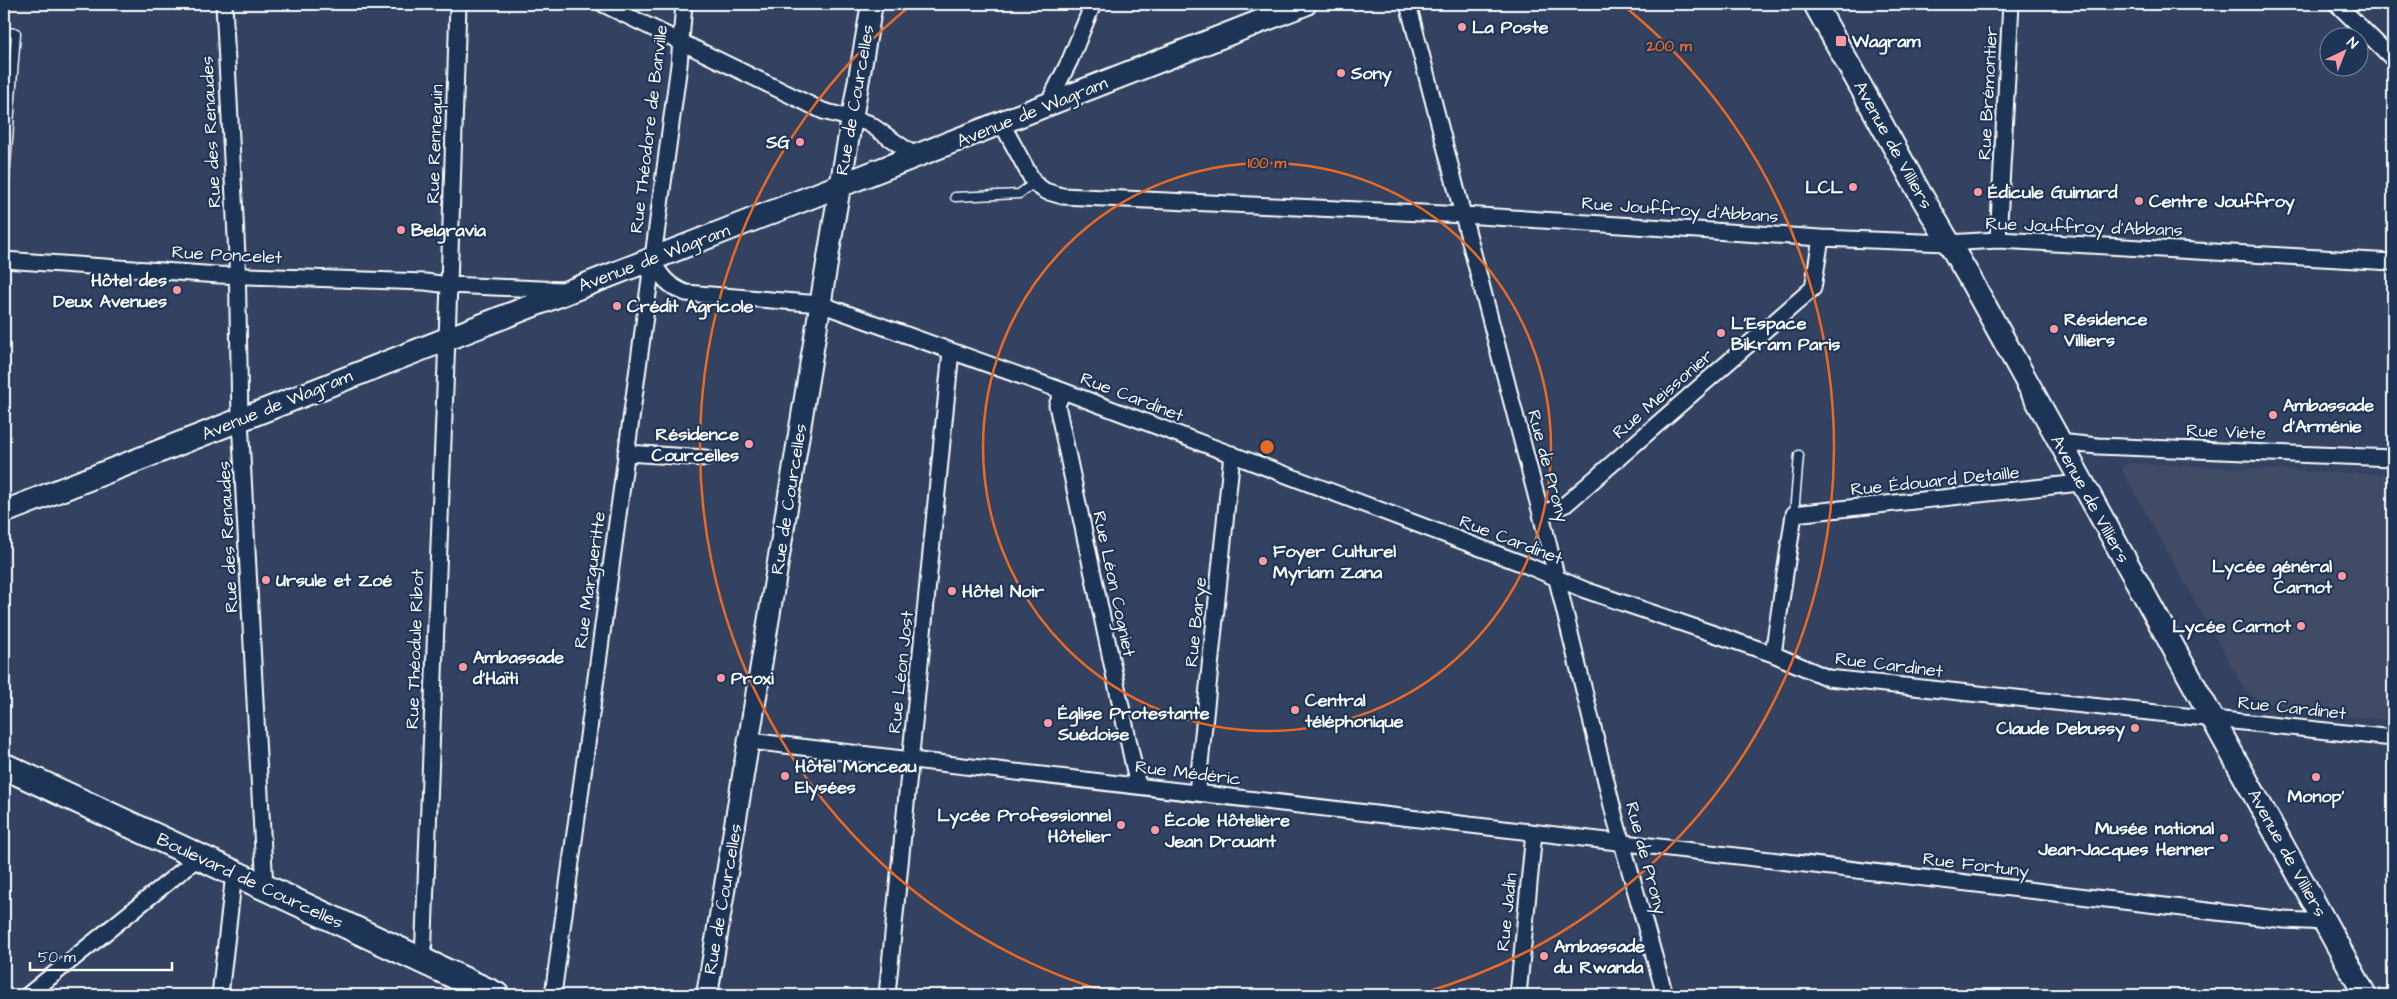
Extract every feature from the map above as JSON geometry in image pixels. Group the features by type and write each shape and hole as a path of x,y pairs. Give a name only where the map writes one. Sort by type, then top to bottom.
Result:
{"main road":[{"name":"Avenue de Wagram","path":"4,512 446,338 1002,124 1305,4"},
{"name":"Avenue de Villiers","path":"1814,4 1969,277 2080,483 2365,995"},
{"name":"Boulevard de Courcelles","path":"4,766 496,995"}],"street":[{"name":"Rue des Renaudes","path":"224,4 237,275 240,419 265,888"},
{"name":"Rue Rennequin","path":"446,338 458,4"},
{"path":"603,4 823,111 868,123 917,157"},
{"name":"Rue Théodore de Banville","path":"652,260 682,42 684,4"},
{"name":"Rue de Courcelles","path":"707,995 820,304 872,4"},
{"path":"1048,106 1070,60 1093,4"},
{"name":"Rue de Prony","path":"1408,4 1542,514 1622,843 1665,995"},
{"name":"Rue Brémontier","path":"1998,240 2011,4"},
{"path":"2337,4 2393,59"},
{"path":"1002,124 1034,183"},
{"name":"Rue Jouffroy d'Abbans","path":"1034,183 1045,191 1062,196 1464,215 1821,238 1948,243 1998,240 2393,262"},
{"name":"Rue Meissonier","path":"1542,514 1566,504 1813,288 1821,238"},
{"name":"Rue Poncelet","path":"4,260 237,275 425,282 449,285 571,291"},
{"name":"Rue Cardinet","path":"652,260 661,277 672,288 686,293 820,304 1232,454 1556,577 1585,590 1773,654 1828,678 2393,738"},
{"name":"Rue Margueritte","path":"553,995 652,260"},
{"name":"Rue Théodule Ribot","path":"422,962 446,338"},
{"name":"Rue Léon Jost","path":"887,995 912,760 951,351"},
{"name":"Rue Léon Cogniet","path":"1063,391 1057,405 1138,786"},
{"name":"Rue Viète","path":"2058,442 2108,446 2393,458"},
{"path":"626,453 706,458"},
{"name":"Rue Barye","path":"1197,793 1232,454"},
{"name":"Rue Édouard Detaille","path":"1794,514 2080,483"},
{"path":"1773,654 1794,514"},
{"name":"Rue Médéric","path":"750,741 1622,843"},
{"name":"Rue Jadin","path":"1518,995 1534,832"},
{"name":"Rue Fortuny","path":"1622,843 2265,918 2325,922"},
{"path":"28,995 199,857"},
{"path":"220,995 234,874"}],"lane":[{"path":"4,32 16,33 4,191"},
{"path":"955,196 1019,194 1034,183"},
{"path":"1794,514 1799,455"}],"shaded area":[{"path":"124,4 208,4 208,10 174,11"},
{"name":"Lycée Carnot","path":"2127,463 2393,475 2393,720 2328,714 2328,709 2264,703 2245,690 2122,470"}],"place":[{"name":"La Poste","path":"1462,27"},
{"name":"Wagram","path":"1841,41"},
{"name":"Sony","path":"1341,73"},
{"name":"SG","path":"800,142"},
{"name":"LCL","path":"1853,187"},
{"name":"Édicule Guimard","path":"1978,192"},
{"name":"Centre Jouffroy","path":"2139,201"},
{"name":"Belgravia","path":"401,230"},
{"name":"Hôtel des Deux Avenues","path":"177,290"},
{"name":"Crédit Agricole","path":"617,306"},
{"name":"Résidence Villiers","path":"2054,329"},
{"name":"L'Espace Bikram Paris","path":"1721,333"},
{"name":"Ambassade d'Arménie","path":"2273,415"},
{"name":"Résidence Courcelles","path":"749,444"},
{"name":"Foyer Culturel Myriam Zana","path":"1263,561"},
{"name":"Lycée général Carnot","path":"2342,576"},
{"name":"Ursule et Zoé","path":"266,580"},
{"name":"Hôtel Noir","path":"952,591"},
{"name":"Lycée Carnot","path":"2301,626"},
{"name":"Ambassade d'Haïti","path":"463,667"},
{"name":"Proxi","path":"721,678"},
{"name":"Central téléphonique","path":"1295,710"},
{"name":"Église Protestante Suédoise","path":"1048,723"},
{"name":"Claude Debussy","path":"2135,728"},
{"name":"Hôtel Monceau Elysées","path":"785,776"},
{"name":"Monop'","path":"2316,777"},
{"name":"Lycée Professionnel Hôtelier","path":"1121,825"},
{"name":"École Hôtelière Jean Drouant","path":"1155,830"},
{"name":"Musée national Jean-Jacques Henner","path":"2224,838"},
{"name":"Ambassade du Rwanda","path":"1544,956"}]}
